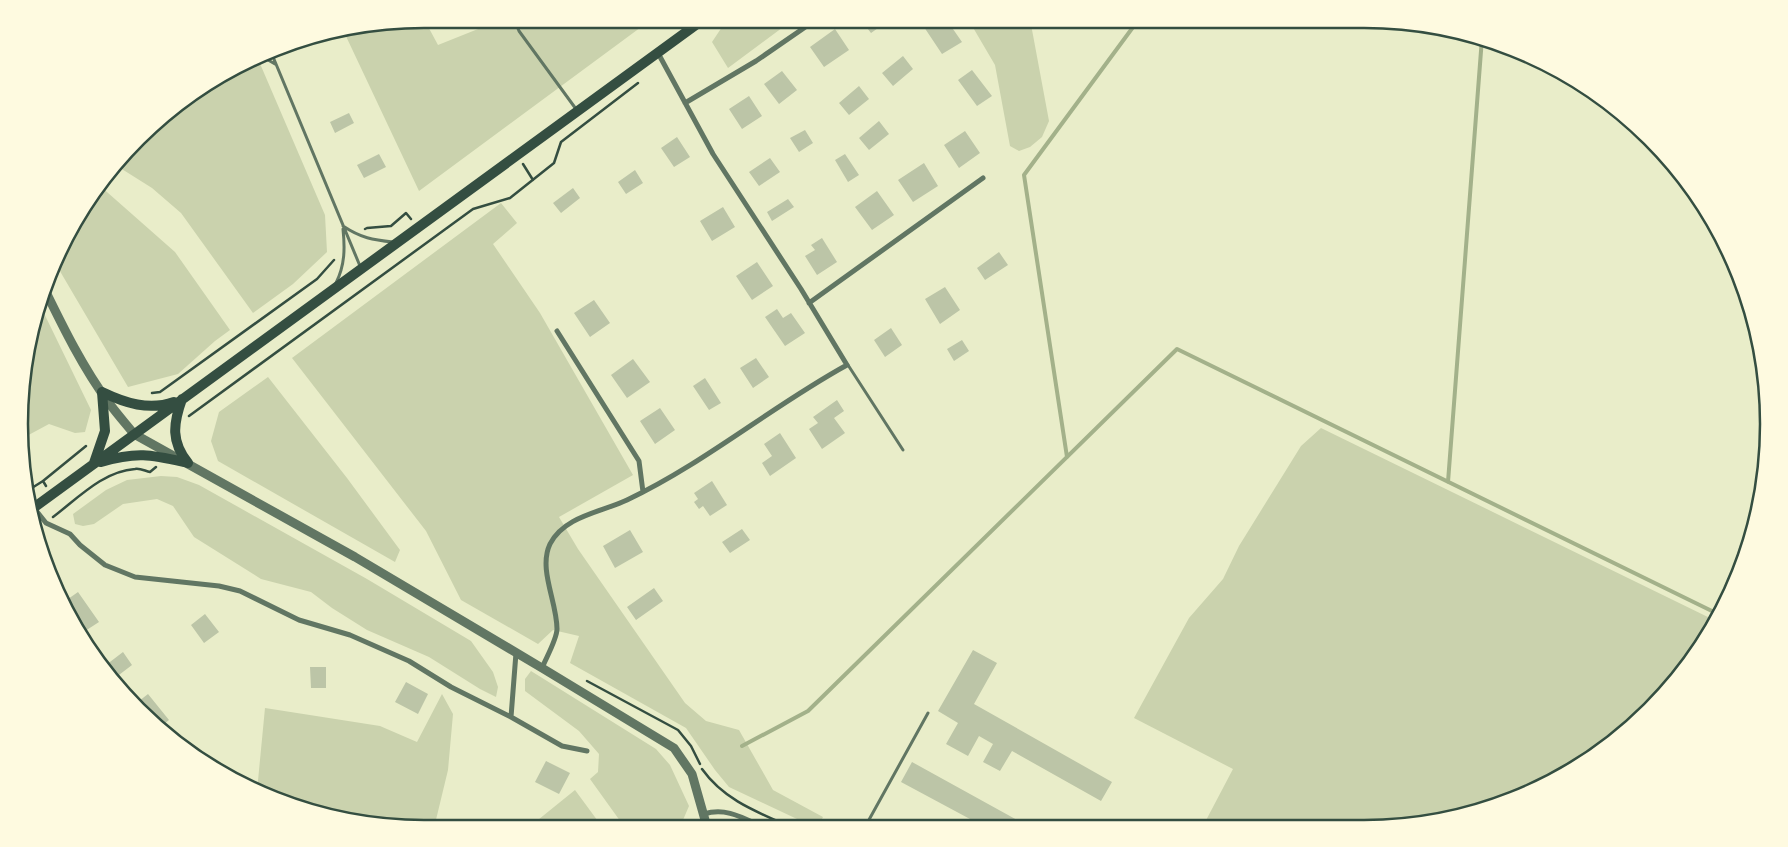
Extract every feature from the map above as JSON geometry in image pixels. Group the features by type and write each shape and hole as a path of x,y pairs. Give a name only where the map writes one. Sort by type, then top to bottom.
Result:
{"main road":[{"path":"36,506 692,28"},
{"path":"102,392 124,402 138,405 168,404 182,399"},
{"path":"93,464 106,431 102,392"},
{"path":"182,399 176,422 176,445 188,463"},
{"path":"93,464 119,456 137,454 188,463"}],"street":[{"path":"684,103 756,61 804,28"},
{"path":"542,668 558,632 556,608 545,565 550,545 558,533 576,520 626,500 676,475 818,380 847,365 713,154 658,53"},
{"path":"809,303 983,178"},
{"path":"49,297 68,337 102,392 134,434 355,558 674,748 692,774 705,820"},
{"path":"557,331 639,461 643,492"},
{"path":"38,514 46,523 70,534 80,545 105,565 135,576 219,586 240,592 299,620 350,635 409,661 451,687 511,717 562,746 587,751"},
{"path":"511,717 516,653"},
{"path":"704,814 715,810 730,813 746,820"}],"lane":[{"path":"518,28 578,111"},
{"path":"273,58 361,270"},
{"path":"268,60 276,64"},
{"path":"343,226 357,235 370,239 399,243"},
{"path":"332,291 343,265 343,226"},
{"path":"847,365 903,450"},
{"path":"868,820 928,713"}],"path":[{"path":"187,418 473,209 510,198 554,163 561,142 640,82"},
{"path":"517,156 533,180"},
{"path":"357,235 367,228 391,226 406,213"},
{"path":"150,394 160,392 317,279 334,260 337,249 344,244"},
{"path":"43,481 85,449 88,444"},
{"path":"46,523 104,478 136,468 150,472 166,458"}],"green space":[{"path":"398,28 429,28 438,45 480,28 640,28 419,191 345,35"},
{"path":"721,28 782,28 728,68 712,42"},
{"path":"973,28 1032,28 1049,121 1042,137 1030,147 1019,151 1010,146 995,65"},
{"path":"260,63 325,215 327,252 293,284 253,313 181,213 152,188 121,168 143,143 182,109 225,81"},
{"path":"104,189 175,252 230,330 178,374 128,387 59,270 68,248"},
{"path":"501,203 517,223 493,244 540,313 633,475 559,517 578,549 685,703 706,721 739,730 773,790 823,817 822,820 799,820 729,787 686,728 570,663 579,636 553,630 538,644 461,600 426,531 292,358"},
{"path":"44,313 91,410 85,432 75,433 49,424 28,435 28,398 31,372 35,346"},
{"path":"268,377 347,478 400,550 395,562 218,461 211,441 219,412"},
{"path":"1321,428 1709,618 1679,665 1645,704 1626,721 1585,753 1540,779 1516,789 1467,806 1442,812 1390,819 1206,820 1233,769 1134,718 1189,618 1223,579 1239,546 1301,446"},
{"path":"161,476 177,477 199,485 367,579 471,641 493,672 498,687 496,697 429,657 367,630 311,592 261,579 194,537 173,506 157,499 123,504 94,524 83,526 75,524 73,514 106,490 127,480"},
{"path":"531,671 656,749 670,765 689,806 683,820 619,820 590,779 598,772 599,754 579,731 525,691 525,679"},
{"path":"442,694 453,714 448,770 436,820 398,819 346,812 296,798 258,783 265,708 380,726 417,742"},
{"path":"575,790 597,820 538,820"}],"building":[{"path":"867,28 878,28 871,33"},
{"path":"925,28 952,28 962,42 942,54"},
{"path":"835,29 849,50 824,67 810,47"},
{"path":"903,56 913,69 893,86 882,73"},
{"path":"972,70 992,96 977,106 958,80"},
{"path":"782,71 797,90 779,104 764,84"},
{"path":"859,86 869,99 849,115 839,103"},
{"path":"749,96 762,116 742,129 729,109"},
{"path":"349,113 354,123 335,133 330,122"},
{"path":"879,121 889,134 869,150 859,138"},
{"path":"805,130 813,143 799,152 790,138"},
{"path":"965,131 980,153 959,168 944,145"},
{"path":"677,137 690,157 674,167 661,148"},
{"path":"379,154 386,167 364,178 357,165"},
{"path":"845,154 859,175 848,182 835,160"},
{"path":"770,158 780,172 759,186 749,172"},
{"path":"924,163 938,186 913,202 898,180"},
{"path":"635,170 643,183 626,194 618,182"},
{"path":"573,188 580,198 561,213 553,203"},
{"path":"877,191 894,215 872,230 855,207"},
{"path":"788,199 794,207 772,221 767,212"},
{"path":"723,207 735,227 712,241 700,221"},
{"path":"822,238 837,262 817,275 805,256 815,250 811,245"},
{"path":"999,252 1008,265 985,280 977,268"},
{"path":"757,262 773,286 752,300 736,276"},
{"path":"945,287 960,310 940,324 925,299"},
{"path":"594,300 610,323 590,337 574,313"},
{"path":"777,309 783,318 791,313 805,333 785,346 765,317"},
{"path":"891,328 902,345 885,357 874,340"},
{"path":"962,340 969,351 954,361 947,349"},
{"path":"756,358 769,377 753,388 740,368"},
{"path":"633,359 650,382 627,398 611,375"},
{"path":"705,378 721,403 709,410 693,386"},
{"path":"837,400 844,411 834,418 845,433 822,449 809,429 818,423 813,417"},
{"path":"660,408 675,430 655,444 640,421"},
{"path":"780,433 796,458 770,476 762,463 772,456 764,444"},
{"path":"712,481 727,505 710,516 703,506 699,509 694,502 698,499 694,493"},
{"path":"742,529 750,540 730,553 722,542"},
{"path":"630,530 643,552 615,568 603,546"},
{"path":"654,588 663,601 636,620 627,607"},
{"path":"78,592 99,622 86,630 68,599"},
{"path":"205,614 219,632 204,643 191,625"},
{"path":"973,650 997,663 974,704 1112,782 1101,801 1012,751 1000,771 983,762 993,744 979,736 968,756 946,744 958,723 938,711"},
{"path":"123,652 132,665 118,676 108,664"},
{"path":"310,667 326,667 326,688 311,688"},
{"path":"406,682 428,694 418,714 395,702"},
{"path":"148,694 169,720 165,723 140,700"},
{"path":"546,761 570,773 559,794 535,782"},
{"path":"912,762 1017,820 972,820 901,782"}],"waterway":[{"path":"1067,457 1024,175 1132,28"},
{"path":"1448,482 1481,46"},
{"path":"742,746 808,711 1177,349 1713,612"}]}
